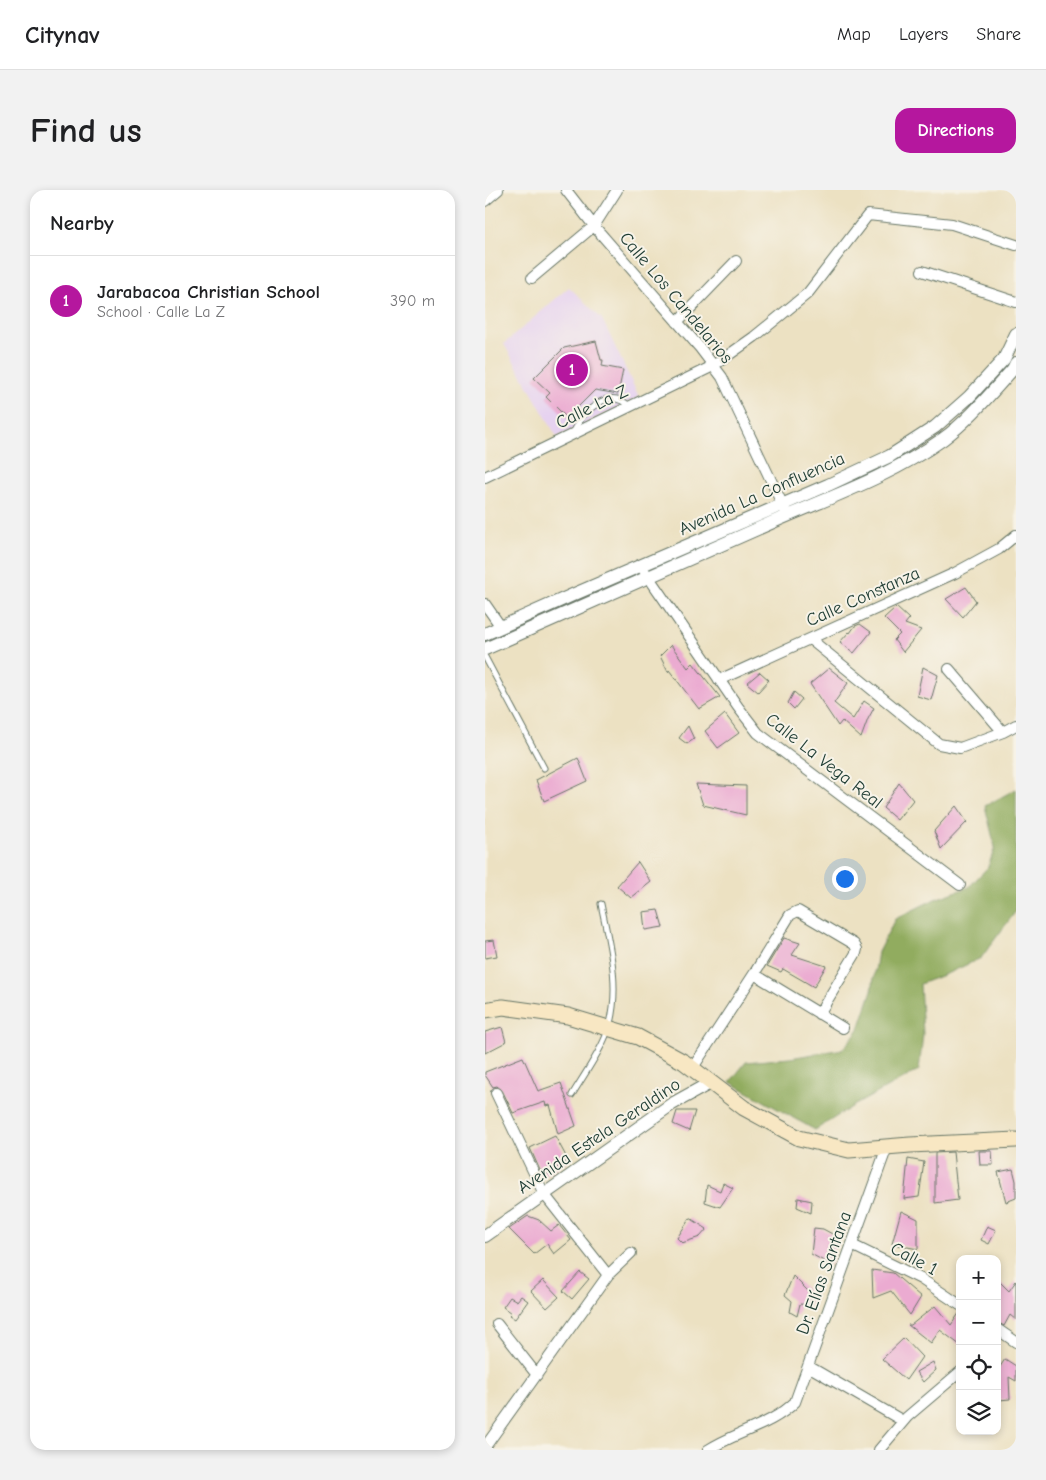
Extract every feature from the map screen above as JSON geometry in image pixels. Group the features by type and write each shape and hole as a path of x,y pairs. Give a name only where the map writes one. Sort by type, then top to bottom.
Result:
{"main road":[{"path":"485,1010 503,1007 568,1016 638,1037 684,1062 744,1108 799,1138 849,1150 1016,1140"}],"street":[{"path":"485,200 498,190"},
{"name":"Calle Los Candelarios","path":"566,190 722,378 785,510"},
{"path":"532,278 594,226 617,190"},
{"name":"Calle La Z","path":"485,477 713,366 808,294 868,215 952,224 1016,245"},
{"path":"677,322 736,262"},
{"path":"922,271 1016,302"},
{"name":"Avenida La Confluencia","path":"485,649 649,577 785,510 828,485 890,456 935,428 969,397 1004,359 1016,334"},
{"path":"1000,363 1015,367"},
{"name":"Avenida La Confluencia","path":"485,634 641,566 785,510 837,495 899,466 944,438 978,408 1015,367"},
{"name":"Calle Constanza","path":"719,680 955,574 999,549 1016,535"},
{"name":"Calle La Vega Real","path":"641,566 719,680 758,732 960,885"},
{"path":"485,604 501,627"},
{"path":"810,639 939,744 960,748 1003,732 1016,725"},
{"path":"949,669 1003,732"},
{"path":"692,1069 790,915 798,911 854,944 857,948 856,953 819,1014"},
{"path":"754,974 843,1028"},
{"name":"Avenida Estela Geraldino","path":"485,1236 672,1104 710,1083"},
{"path":"496,1093 544,1194 607,1275"},
{"name":"Dr. Elías Santana","path":"708,1450 720,1442 782,1414 795,1402 887,1147"},
{"name":"Calle 1","path":"851,1245 921,1279 956,1301"},
{"path":"488,1450 485,1447 607,1275 631,1253"},
{"path":"497,1324 537,1375"},
{"path":"1001,1334 1016,1342"},
{"path":"808,1366 903,1421"},
{"path":"879,1450 903,1421 956,1375"}],"lane":[{"path":"573,434 583,416 600,402 615,398 623,400 629,406"},
{"path":"485,657 544,768"},
{"path":"572,1095 609,1028 613,1007 613,961 601,904"}],"shaded area":[{"path":"569,287 602,319 639,397 557,437 504,344"}],"green space":[{"path":"1016,789 1016,911 981,958 920,984 923,1034 919,1070 855,1105 815,1130 730,1082 746,1062 790,1058 843,1049 859,1029 872,990 878,952 895,919 935,899 969,887 988,867 995,847 985,806"}],"building":[{"path":"596,341 601,360 603,360 602,366 623,370 618,394 595,390 567,418 546,397 550,393 534,378 564,348"},
{"path":"966,587 976,601 963,617 946,599"},
{"path":"896,607 909,619 905,624 921,630 903,652 894,640 900,634 884,618"},
{"path":"860,624 871,632 854,653 840,642 855,626"},
{"path":"671,645 688,668 693,663 720,697 699,709 669,670 668,672 660,656"},
{"path":"923,667 938,675 931,700 917,696"},
{"path":"829,668 848,683 834,703 853,719 864,701 874,708 861,738 842,721 838,726 810,684"},
{"path":"760,672 769,680 758,692 747,683"},
{"path":"794,692 802,699 794,709 788,703"},
{"path":"725,714 739,733 718,748 705,731"},
{"path":"688,726 694,739 687,744 679,738"},
{"path":"578,758 587,781 544,801 536,780"},
{"path":"899,783 913,800 897,820 883,808"},
{"path":"696,784 746,786 746,815 703,805"},
{"path":"956,806 967,822 941,849 934,831"},
{"path":"638,862 651,882 631,898 617,886"},
{"path":"658,910 663,927 645,930 643,912"},
{"path":"784,938 800,943 792,955 826,966 814,987 783,969 781,972 767,966"},
{"path":"494,940 497,956 485,958 485,941"},
{"path":"502,1027 506,1042 485,1053 485,1032"},
{"path":"523,1057 538,1091 561,1083 576,1126 558,1134 550,1105 546,1106 545,1102 513,1113 502,1090 497,1086 493,1087 485,1072"},
{"path":"677,1111 695,1111 689,1131 673,1124"},
{"path":"555,1136 568,1160 543,1177 530,1148"},
{"path":"979,1151 992,1151 993,1165 980,1165"},
{"path":"953,1152 958,1200 935,1203 935,1153"},
{"path":"908,1159 924,1162 919,1197 904,1199"},
{"path":"1013,1169 1016,1181 1016,1198 1006,1202 998,1172"},
{"path":"723,1183 733,1188 720,1207 705,1202 707,1185 720,1191"},
{"path":"798,1198 812,1201 811,1213 797,1207"},
{"path":"901,1211 918,1219 918,1249 892,1244"},
{"path":"528,1216 539,1220 551,1231 559,1225 571,1240 554,1254 547,1244 534,1254 509,1229"},
{"path":"690,1218 707,1229 700,1237 682,1243 677,1238"},
{"path":"987,1226 996,1230 989,1244 981,1240"},
{"path":"814,1228 823,1229 836,1236 831,1265 811,1254"},
{"path":"872,1270 893,1273 921,1297 910,1315 891,1291 873,1298"},
{"path":"580,1272 589,1279 572,1299 563,1291"},
{"path":"793,1276 811,1294 810,1305 800,1304 797,1316 790,1312 792,1301 785,1295"},
{"path":"543,1280 559,1297 547,1308 531,1291"},
{"path":"1016,1281 1016,1320 1010,1315 1004,1326 1001,1324 1001,1283 1009,1291"},
{"path":"521,1296 528,1301 515,1319 503,1307 510,1297 517,1301"},
{"path":"935,1306 951,1325 956,1318 956,1342 940,1330 931,1343 908,1325 911,1325"},
{"path":"904,1338 922,1357 906,1380 882,1359"},
{"path":"1005,1359 1016,1366 1016,1381 1009,1377 1010,1399 1001,1400 1001,1365"},
{"path":"933,1362 936,1370 923,1382 916,1372"}],"place":[{"name":"Jarabacoa Christian School","path":"572,370"}]}
